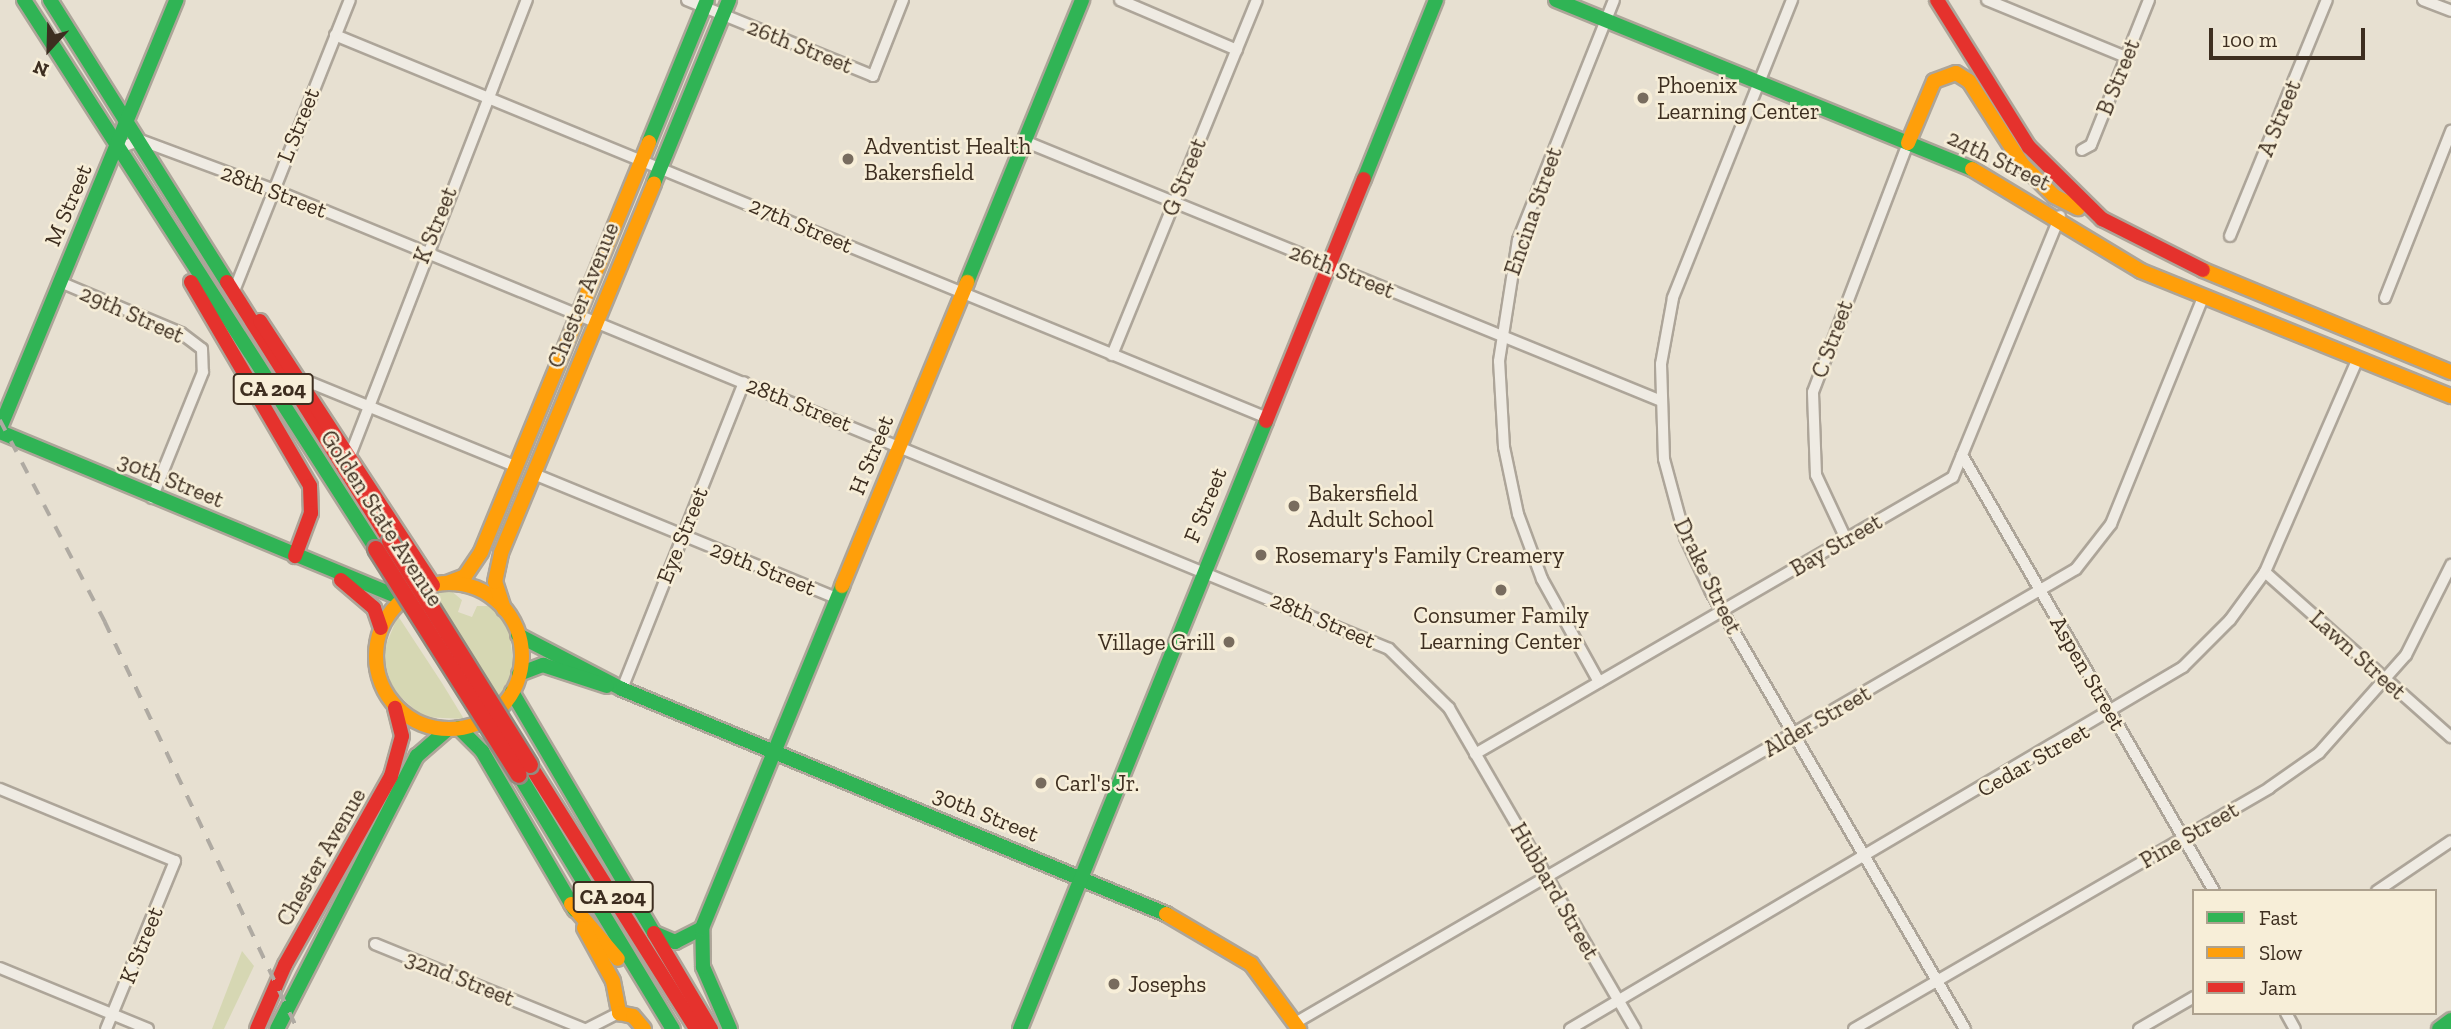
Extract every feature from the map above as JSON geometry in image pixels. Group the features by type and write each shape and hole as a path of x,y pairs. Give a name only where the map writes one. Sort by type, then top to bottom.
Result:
{"main road":[{"name":"Golden State Avenue","path":"23,0 168,230 383,545"},
{"name":"Golden State Avenue","path":"50,0 130,122 234,291 383,545 525,770 696,1029"},
{"name":"M Street","path":"0,430 60,282 130,122 176,0"},
{"name":"H Street","path":"702,928 1082,0"},
{"name":"F Street","path":"1020,1029 1203,570 1436,0"},
{"name":"24th Street","path":"1556,0 2017,189 2125,263 2451,396"},
{"name":"24th Street","path":"1937,0 2029,147 2102,219 2159,252 2451,372"},
{"name":"Chester Avenue","path":"440,584 476,563 706,4"},
{"name":"Chester Avenue","path":"504,610 496,568 726,7"},
{"path":"1908,143 1934,81 1956,73 1969,81 2004,141 2043,187 2102,219"},
{"path":"168,230 206,316 310,486 311,513 295,556"},
{"path":"234,291 304,380 440,584"},
{"name":"30th Street","path":"0,430 152,498 403,599"},
{"name":"30th Street","path":"326,569 373,608 381,628"},
{"path":"454,729 484,720 512,692 520,674 518,635 504,610 473,587 440,584 403,599 381,628 377,671 393,703 418,722 454,729 482,751 613,981 619,1013 633,1016 644,1029"},
{"name":"30th Street","path":"518,635 622,689 1081,877 1227,946 1265,979 1297,1026"},
{"name":"30th Street","path":"520,674 543,665 622,689"},
{"path":"512,692 711,1029"},
{"name":"Chester Avenue","path":"257,1029 285,965 391,776 402,736 393,703"},
{"name":"Chester Avenue","path":"277,1029 417,756 454,729"},
{"name":"Golden State Avenue","path":"525,770 672,1029"},
{"path":"571,904 672,1029"},
{"path":"654,933 675,942 702,928 703,967 730,1029"},
{"path":"2439,1029 2451,1020"}],"street":[{"name":"L Street","path":"234,291 272,189 349,0"},
{"name":"K Street","path":"351,453 424,251 527,0"},
{"name":"26th Street","path":"687,0 726,7 873,76 903,0"},
{"path":"1121,0 1237,50"},
{"name":"G Street","path":"1112,355 1257,0"},
{"name":"Encina Street","path":"1599,682 1542,579 1518,514 1500,413 1501,335 1522,229 1614,0"},
{"name":"Drake Street","path":"1792,0 1673,298 1659,400 1676,511 1722,611 1965,1029"},
{"path":"1987,0 2126,57"},
{"name":"B Street","path":"2082,150 2091,145 2149,0"},
{"name":"A Street","path":"2230,236 2327,0"},
{"path":"2423,0 2451,11"},
{"name":"27th Street","path":"335,35 1265,417"},
{"path":"2385,298 2451,131"},
{"path":"117,149 140,140"},
{"name":"28th Street","path":"140,140 272,189 597,321 1389,649 1437,692 1475,754"},
{"name":"26th Street","path":"1024,141 1659,400"},
{"name":"C Street","path":"1846,539 1814,465 1813,392 1908,143"},
{"name":"Bay Street","path":"1475,754 1953,477 2060,216"},
{"name":"29th Street","path":"60,282 181,333 202,349 203,372 152,498"},
{"name":"Alder Street","path":"1297,1026 1547,877 2040,591 2083,562 2111,524 2203,297"},
{"name":"Cedar Street","path":"1570,1029 2112,715 2208,645 2265,572 2358,358"},
{"path":"304,380 515,466"},
{"name":"Eye Street","path":"622,689 744,382"},
{"name":"Aspen Street","path":"1962,455 2213,889"},
{"name":"29th Street","path":"534,474 837,598"},
{"name":"Pine Street","path":"1854,1029 2184,838 2303,765 2388,681 2425,622 2451,565"},
{"name":"Lawn Street","path":"2265,572 2451,737"},
{"name":"Hubbard Street","path":"1475,754 1635,1029"},
{"name":"K Street","path":"0,789 175,861 106,1029"},
{"path":"2380,889 2451,841"},
{"name":"32nd Street","path":"375,944 585,1029"},
{"path":"0,968 148,1029"},
{"path":"2139,1029 2192,998"},
{"path":"585,1029 619,1013"}],"green space":[{"path":"449,589 462,600 458,612 472,617 477,606 494,606 509,627 514,670 496,702 430,593"},
{"path":"398,616 464,719 423,717 393,690 382,654"},
{"path":"242,951 254,966 224,1029 212,1029"}],"railway":[{"path":"0,420 105,622 297,1029"}],"traffic: fast":[{"path":"24,0 376,549"},
{"path":"50,0 227,282"},
{"path":"0,428 176,0"},
{"path":"649,142 707,0"},
{"path":"654,183 729,0"},
{"path":"967,282 1082,0"},
{"path":"1364,179 1436,0"},
{"path":"1556,0 1972,169"},
{"path":"1020,1029 1266,421"},
{"path":"0,432 403,599"},
{"path":"730,1029 703,967 702,928 842,586"},
{"path":"518,635 622,689 1166,914"},
{"path":"519,674 543,665 607,686"},
{"path":"512,692 654,933 675,942 702,928"},
{"path":"459,728 482,751 575,910"},
{"path":"277,1029 417,756 447,730"},
{"path":"519,775 673,1029"},
{"path":"2439,1029 2451,1020"}],"traffic: slow":[{"path":"1908,143 1934,81 1956,73 1969,81 2022,164 2054,196 2078,208"},
{"path":"447,583 465,576 481,552 649,142"},
{"path":"1972,169 2141,271 2451,396"},
{"path":"504,609 495,582 501,553 654,183"},
{"path":"2203,270 2451,372"},
{"path":"842,586 967,282"},
{"path":"449,583 477,589 500,605 516,628 522,656 516,684 500,707 477,723 449,729 421,723 398,707 382,684 376,656 382,628 398,605 421,589 449,583"},
{"path":"571,904 618,959"},
{"path":"1166,914 1251,964 1299,1029"},
{"path":"584,928 613,981 619,1013 633,1016 644,1029"}],"traffic: jam":[{"path":"1937,0 2029,147 2102,219 2203,270"},
{"path":"1266,421 1364,179"},
{"path":"191,282 310,486 311,513 295,556"},
{"path":"227,282 390,541"},
{"path":"260,321 433,585"},
{"path":"390,541 530,765"},
{"path":"376,549 519,775"},
{"path":"341,580 374,608 381,628"},
{"path":"257,1029 285,965 391,776 402,736 395,708"},
{"path":"530,765 696,1029"},
{"path":"654,933 711,1029"}],"place":[{"name":"Phoenix Learning Center","path":"1643,98"},
{"name":"Adventist Health Bakersfield","path":"848,159"},
{"name":"Bakersfield Adult School","path":"1294,506"},
{"name":"Rosemary's Family Creamery","path":"1261,555"},
{"name":"Consumer Family Learning Center","path":"1501,590"},
{"name":"Village Grill","path":"1229,642"},
{"name":"Carl's Jr.","path":"1041,783"},
{"name":"Josephs","path":"1114,984"}]}
